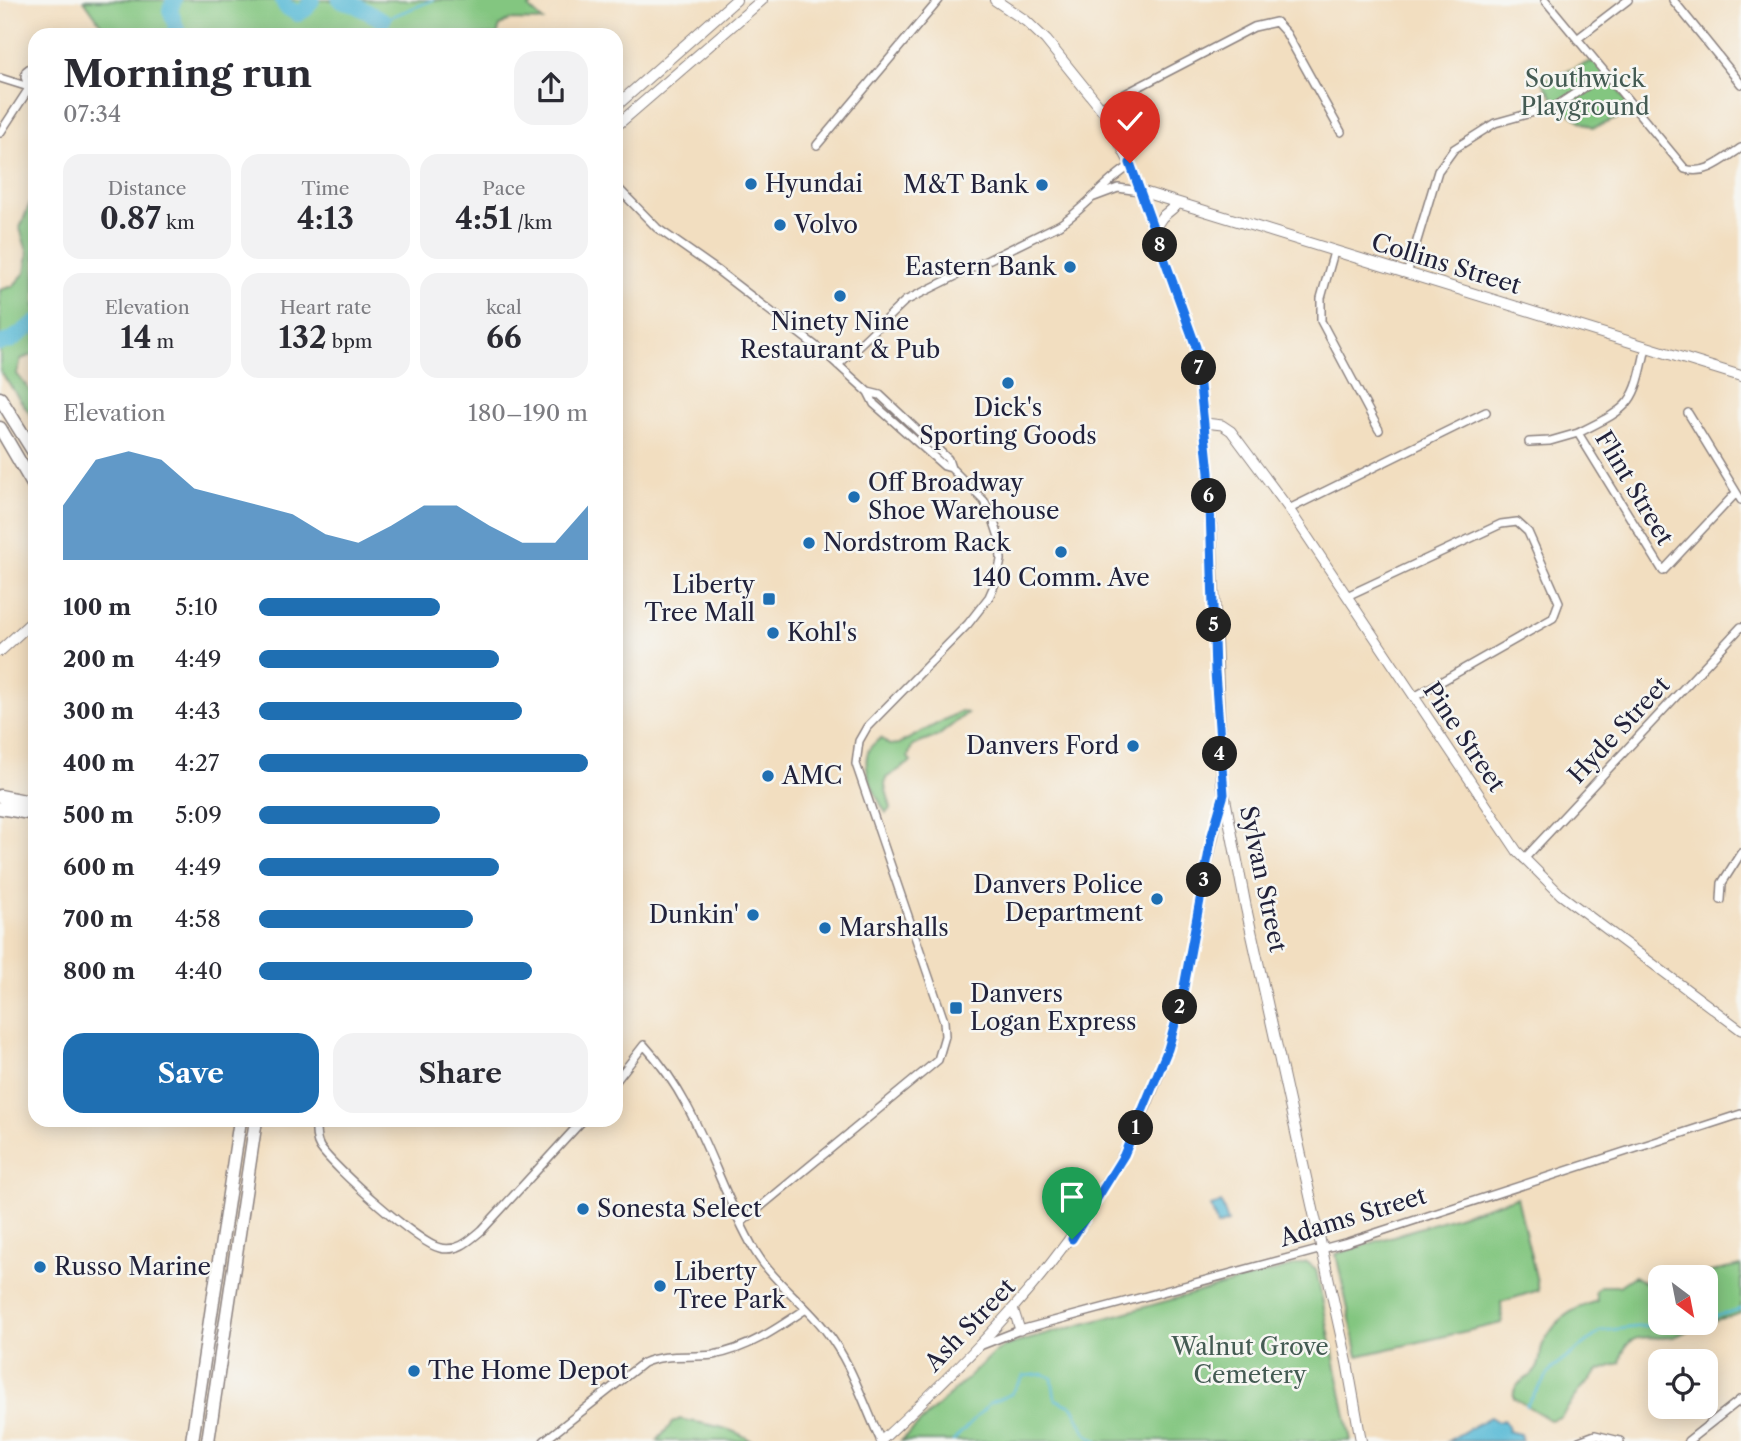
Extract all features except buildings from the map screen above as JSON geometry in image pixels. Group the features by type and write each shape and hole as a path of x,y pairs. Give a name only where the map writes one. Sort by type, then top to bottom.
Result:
{"highway":[{"path":"0,398 28,443"},
{"path":"0,428 28,476"},
{"path":"0,796 28,802"},
{"path":"0,808 28,813"},
{"path":"192,1441 239,1127"},
{"path":"208,1441 255,1127"}],"main road":[{"path":"623,100 736,0"},
{"path":"623,120 762,0"},
{"name":"Sylvan Street","path":"996,0 1026,21 1046,40 1100,107 1130,166 1196,347 1205,422 1218,730 1224,794 1361,1441"},
{"name":"Collins Street","path":"1140,191 1741,376"},
{"path":"1154,229 1162,217 1179,203"},
{"path":"0,651 28,625"}],"street":[{"path":"817,145 939,0"},
{"path":"1545,0 1677,162 1694,172 1709,168 1741,148"},
{"path":"1577,39 1628,0"},
{"path":"1673,0 1741,84"},
{"path":"1100,107 1254,27 1276,22 1286,33 1341,132"},
{"path":"1407,274 1438,171 1454,149 1495,123 1556,106 1605,74"},
{"path":"0,78 28,87"},
{"path":"0,133 28,94"},
{"path":"838,365 905,301 1044,234 1074,216 1100,187 1130,166"},
{"path":"1093,197 1118,188 1140,191"},
{"path":"623,193 657,228 718,270 838,365 868,392 874,404 944,466 951,468 984,501 1000,540 1001,560 989,597 968,624 867,727 859,741 856,764 944,1021 943,1049 938,1060 742,1222"},
{"path":"1334,252 1321,298 1321,321 1379,430"},
{"name":"Flint Street","path":"1646,347 1636,394 1630,402 1612,416 1578,433 1663,571 1739,497"},
{"path":"1289,509 1486,412"},
{"path":"1688,413 1739,497"},
{"name":"Pine Street","path":"1205,422 1222,425 1231,431 1289,509 1524,859 1562,895 1741,1030"},
{"path":"1529,442 1550,441 1578,433"},
{"path":"1347,596 1501,524 1517,522 1528,532 1559,602 1556,614 1549,622 1458,670 1414,697"},
{"name":"Hyde Street","path":"1524,859 1741,627"},
{"name":"Ash Street","path":"881,1441 976,1350 1013,1308 1072,1239 1110,1179 1143,1114 1168,1049 1181,1003 1212,835 1224,794"},
{"path":"1721,900 1722,883 1741,853"},
{"path":"623,1072 644,1045 669,1074 695,1117 766,1269 828,1332 881,1441"},
{"name":"Adams Street","path":"976,1350 995,1338 1020,1330 1322,1248 1741,1114"},
{"path":"317,1127 318,1144 337,1164 426,1244 448,1249 468,1242 482,1230 577,1127"},
{"path":"1013,1308 1020,1330"},
{"path":"544,1441 643,1363 658,1357 714,1355 746,1344 778,1328 806,1309"},
{"path":"1688,1441 1741,1399"},
{"path":"1579,1441 1595,1435 1619,1441"}],"green space":[{"path":"84,0 536,0 529,8 543,21 509,20 499,28 104,28"},
{"name":"Southwick Playground","path":"1595,60 1635,112 1593,128 1563,109 1542,81"},
{"path":"28,208 28,254 20,228"},
{"path":"28,254 28,356 21,359 17,374 28,388 28,411 0,371 0,290 13,286 25,273"},
{"path":"961,711 967,713 938,736 912,746 908,757 911,762 886,778 885,786 891,808 886,813 868,773 867,757 871,746 881,738 889,745 899,744"},
{"name":"Walnut Grove Cemetery","path":"1517,1197 1539,1290 1501,1302 1502,1323 1358,1356 1336,1254"},
{"name":"Walnut Grove Cemetery","path":"1307,1262 1316,1269 1351,1441 901,1441 995,1352 1005,1346"},
{"path":"1741,1266 1741,1313 1718,1319 1718,1271"},
{"path":"1634,1276 1648,1285 1648,1335 1679,1335 1640,1338 1628,1344 1620,1363 1598,1371 1561,1417 1550,1420 1514,1398 1515,1388 1538,1367 1543,1344 1553,1328 1571,1312 1597,1301 1595,1292 1601,1286 1619,1286"},
{"path":"680,1419 726,1429 752,1441 657,1441 672,1423"}],"water":[{"path":"1221,1203 1228,1222 1217,1226 1211,1206"},
{"path":"1490,1417 1498,1422 1503,1420 1508,1426 1507,1431 1520,1434 1522,1441 1448,1441"}],"waterway":[{"path":"174,0 170,10 176,28"},
{"path":"282,0 286,7 298,14 306,9 312,0"},
{"path":"340,0 383,20"},
{"path":"383,20 433,0"},
{"path":"0,343 10,341 28,328"},
{"path":"1718,1316 1741,1309"},
{"path":"1526,1406 1552,1369 1601,1331 1648,1326"},
{"path":"953,1441 990,1403 1011,1394 1024,1376 1044,1374 1052,1378 1055,1399 1073,1407 1086,1433 1097,1441"}],"place":[{"name":"Hyundai","path":"751,184"},
{"name":"M&T Bank","path":"1042,185"},
{"name":"Volvo","path":"780,225"},
{"name":"Eastern Bank","path":"1070,267"},
{"name":"Ninety Nine Restaurant & Pub","path":"840,296"},
{"name":"Dick's Sporting Goods","path":"1008,383"},
{"name":"Off Broadway Shoe Warehouse","path":"854,497"},
{"name":"Nordstrom Rack","path":"809,543"},
{"name":"140 Comm. Ave","path":"1061,552"},
{"name":"Liberty Tree Mall","path":"769,599"},
{"name":"Kohl's","path":"773,633"},
{"name":"Danvers Ford","path":"1133,746"},
{"name":"AMC","path":"768,776"},
{"name":"Danvers Police Department","path":"1157,899"},
{"name":"Dunkin'","path":"753,915"},
{"name":"Marshalls","path":"825,928"},
{"name":"Danvers Logan Express","path":"956,1008"},
{"name":"Sonesta Select","path":"583,1209"},
{"name":"Russo Marine","path":"40,1267"},
{"name":"Liberty Tree Park","path":"660,1286"},
{"name":"The Home Depot","path":"414,1371"}],"route":[{"path":"1072,1239 1124,1155 1168,1049 1181,1003 1212,835 1224,794 1215,672 1209,473 1196,347 1130,163"}]}
